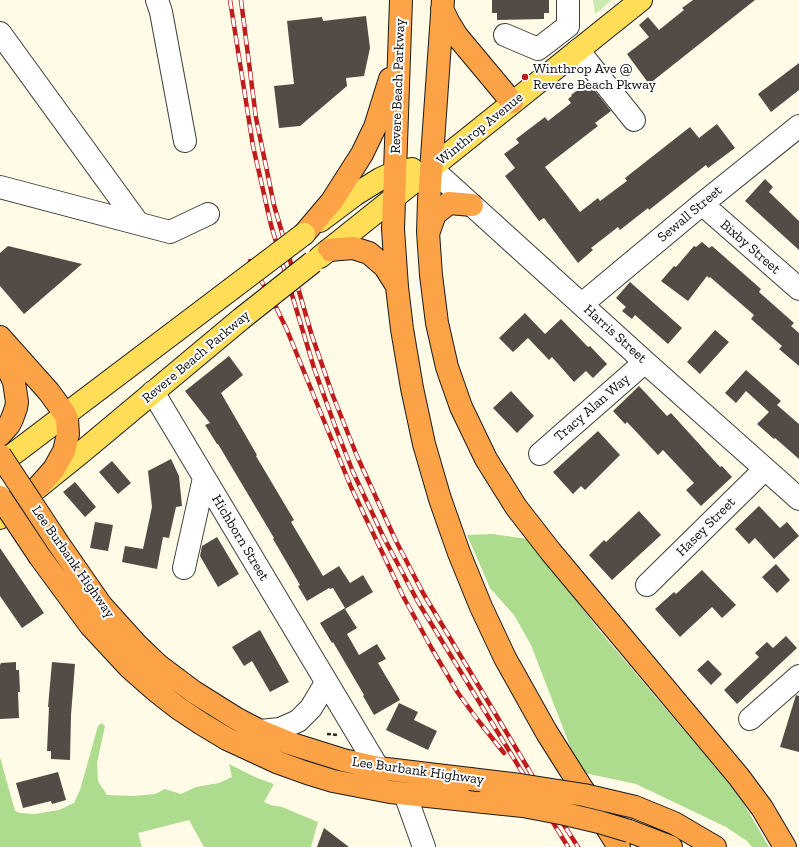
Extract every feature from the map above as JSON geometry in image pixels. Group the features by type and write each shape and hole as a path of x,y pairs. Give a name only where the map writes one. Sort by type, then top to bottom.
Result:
{"highway":[{"name":"Revere Beach Parkway","path":"394,198 401,0"},
{"path":"443,4 449,23 457,36 512,102"},
{"path":"443,4 431,168 428,232 435,309 447,367 464,414 494,472 512,501 739,777 765,813 785,847"},
{"path":"304,234 319,218 338,192 351,173 367,144 384,102 400,39"},
{"path":"394,198 393,229 397,287 407,358 424,444 440,499 459,553 481,607 518,684 547,733 624,839"},
{"path":"428,232 435,214 450,203 472,205"},
{"path":"321,256 353,248 369,253 385,267 397,287"},
{"path":"0,337 49,392 65,414 68,434 64,451 54,469 39,486"},
{"path":"0,350 14,382 17,402 12,419 0,435"},
{"name":"Lee Burbank Highway","path":"0,455 101,605 119,626 169,674 224,712 260,731 316,753 378,768 520,784 584,795 635,807 674,823 715,847"},
{"name":"Lee Burbank Highway","path":"0,497 40,557 82,615 110,648 155,690 202,724 253,752 307,773 362,787 405,794 536,808 599,822 624,839 670,847"}],"main road":[{"name":"Winthrop Avenue","path":"431,168 641,0"},
{"name":"Revere Beach Parkway","path":"0,464 371,183 395,172 431,168"},
{"name":"Revere Beach Parkway","path":"0,518 241,320 431,168"}],"street":[{"path":"157,0 161,12 185,140"},
{"path":"546,43 568,26 568,0"},
{"path":"0,33 138,223"},
{"path":"505,35 546,43 567,59 634,120"},
{"name":"Sewall Street","path":"582,304 702,204 799,126"},
{"name":"Harris Street","path":"431,168 799,499"},
{"path":"0,187 170,232 208,214"},
{"name":"Bixby Street","path":"702,204 799,289"},
{"name":"Tracy Alan Way","path":"540,454 645,362"},
{"name":"Hichborn Street","path":"153,392 378,768"},
{"name":"Hasey Street","path":"647,585 765,469"},
{"path":"184,568 204,478"},
{"path":"750,719 799,676"},
{"path":"260,731 280,729 298,721 311,708 326,683"},
{"path":"405,794 424,847"}],"path":[{"path":"323,733 339,735"}],"green space":[{"path":"593,0 612,0 595,14"},
{"path":"492,534 528,539 541,553 598,629 738,794 769,847 752,847 747,841 726,827 636,784 580,772 531,645 514,615 490,588 467,535"},
{"path":"102,723 105,726 97,763 98,781 107,795 134,796 155,794 165,789 181,794 196,787 219,783 232,777 229,764 257,778 274,784 264,802 282,807 318,822 311,847 204,847 189,820 138,833 142,847 0,847 0,757 15,811 34,814 59,810 74,803 80,790 98,726"}],"building":[{"path":"492,0 549,0 549,13 544,13 544,19 497,20 497,13 492,13"},
{"path":"693,0 755,0 649,84 627,54 649,37 639,25 648,17 659,30 684,10 682,8"},
{"path":"366,16 370,48 364,76 346,78 347,86 300,126 279,128 274,86 294,84 287,21 322,17 323,21"},
{"path":"799,63 799,90 771,112 758,94"},
{"path":"588,82 611,111 595,123 598,126 545,167 580,212 598,198 600,201 627,181 625,178 690,127 699,138 717,124 735,148 708,168 706,165 649,210 648,208 620,230 618,227 591,248 593,250 578,263 544,218 539,221 505,176 515,168 504,154 519,143 516,139 545,117 548,121 571,103 568,99 572,96 571,95"},
{"path":"765,179 773,187 769,192 799,221 799,250 745,201"},
{"path":"702,242 709,248 712,246 761,289 759,292 794,323 791,326 799,333 799,366 779,349 782,346 751,319 754,315 710,277 709,278 707,276 688,301 661,281 674,266 676,267 694,246 696,247"},
{"path":"8,246 82,264 24,314 0,286 0,253"},
{"path":"630,282 682,328 668,344 635,315 632,319 622,311 626,307 616,298"},
{"path":"525,313 545,334 561,319 607,364 593,378 586,371 574,382 552,357 549,360 528,338 513,352 499,338"},
{"path":"715,330 729,342 700,374 687,362"},
{"path":"229,356 243,375 221,393 294,520 291,522 323,576 339,566 350,583 363,575 373,592 345,609 357,628 347,634 359,655 377,644 386,659 378,663 400,700 374,715 333,642 332,643 320,623 345,608 333,588 329,588 307,601 298,586 300,585 273,539 274,538 205,425 210,423 185,391"},
{"path":"746,370 781,401 777,405 799,424 799,459 757,424 769,412 746,391 736,403 725,393"},
{"path":"639,386 667,416 671,413 720,467 722,466 732,477 701,506 686,490 694,483 663,450 658,455 627,422 625,424 613,411"},
{"path":"511,391 534,416 517,433 493,408"},
{"path":"598,431 620,455 585,490 581,486 573,494 553,472"},
{"path":"171,459 179,476 182,506 176,507 169,538 163,537 157,569 122,562 125,546 143,549 152,507 148,471"},
{"path":"112,461 131,483 118,494 99,472"},
{"path":"75,482 96,507 85,517 63,492"},
{"path":"759,506 780,528 787,522 799,536 774,559 755,538 749,544 735,529"},
{"path":"639,511 661,535 612,580 589,555 604,540 606,542"},
{"path":"95,522 113,525 108,551 90,548"},
{"path":"217,537 239,574 218,587 200,556 202,546"},
{"path":"0,548 44,613 22,628 0,596"},
{"path":"776,564 790,580 777,593 762,577"},
{"path":"702,570 736,605 722,618 712,607 680,637 655,609 674,592 676,594"},
{"path":"260,630 289,682 270,692 252,661 244,666 232,647"},
{"path":"786,636 797,648 737,704 724,690 759,657 755,653 767,642 773,648"},
{"path":"708,660 722,674 711,685 697,670"},
{"path":"16,662 16,670 19,670 19,718 0,719 0,665 1,663"},
{"path":"52,662 75,664 71,715 70,760 51,759 51,751 47,751 48,707"},
{"path":"796,695 799,696 799,752 780,747"},
{"path":"399,703 418,712 414,720 437,731 428,750 386,730"},
{"path":"58,772 66,800 52,804 51,801 23,808 16,783"},
{"path":"324,828 349,847 317,847"}],"railway":[{"path":"230,0 253,146 271,225 314,368 353,472 383,536 418,602 568,847"},
{"path":"241,0 256,118 274,205 312,336 333,396 357,456 396,541 423,593 535,780 578,847"},
{"path":"250,261 287,330 351,487 403,596 458,693 504,753"}],"place":[{"name":"Winthrop Ave @ Revere Beach Pkway","path":"525,77"}]}
